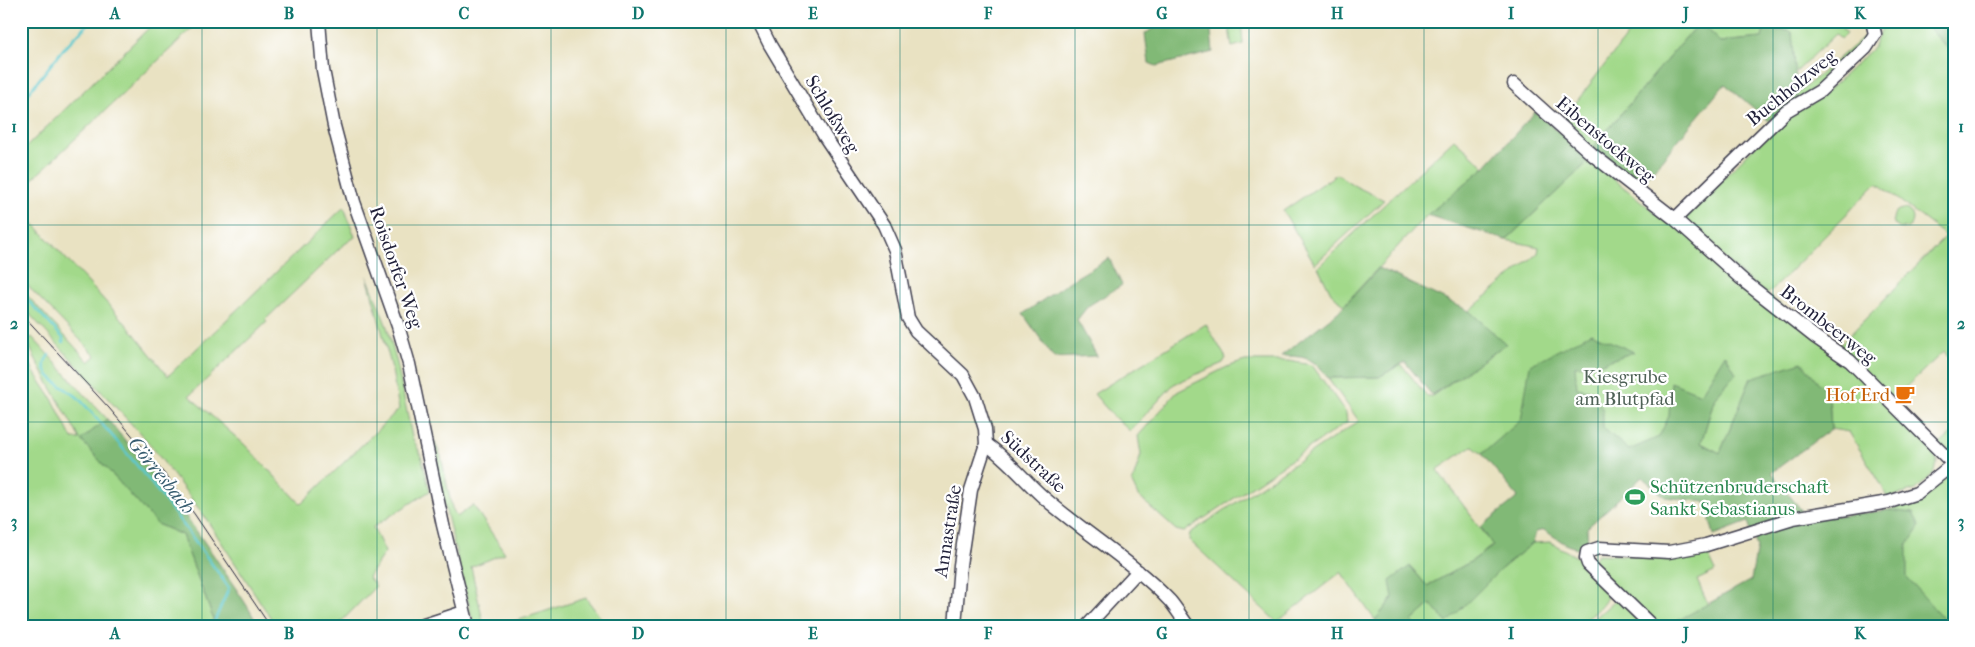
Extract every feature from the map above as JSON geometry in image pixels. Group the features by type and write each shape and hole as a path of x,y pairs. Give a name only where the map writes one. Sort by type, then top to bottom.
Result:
{"street":[{"name":"Roisdorfer Weg","path":"319,21 323,70 334,126 356,208 407,356 443,526 468,626"},
{"name":"Schloßweg","path":"758,21 770,45 825,137 882,222"},
{"name":"Buchholzweg","path":"1676,219 1786,111 1814,96 1866,48 1875,34 1872,21"},
{"name":"Eibenstockweg","path":"1514,84 1593,155 1676,219"},
{"name":"Brombeerweg","path":"1676,219 1745,282 1815,337 1850,361 1953,464"},
{"name":"Südstraße","path":"882,222 895,250 908,318 916,331 964,375 975,397 985,429 986,444 1000,453 1041,495 1086,532 1138,570 1171,602 1188,626"},
{"name":"Annastraße","path":"955,626 960,565 970,490 986,444"},
{"path":"1652,626 1588,564 1586,558 1588,552 1599,548 1669,552 1706,545 1793,518 1889,502 1917,492 1953,464"},
{"path":"1087,626 1138,570"},
{"path":"421,626 464,612"}],"green space":[{"path":"156,21 200,21 21,190 21,152"},
{"path":"1161,21 1210,21 1213,52 1156,66 1149,63 1145,34 1152,29 1161,27"},
{"path":"1228,21 1241,21 1243,44 1232,47"},
{"path":"1638,21 1733,21 1736,27 1750,21 1764,21 1765,24 1763,38 1719,42 1699,22 1592,148 1561,122"},
{"path":"1775,21 1778,31 1792,32 1798,102 1769,121 1725,84 1639,187 1590,160 1506,240 1427,215 1485,167 1535,112 1586,155 1699,22 1720,42 1762,38 1765,24"},
{"path":"1782,21 1851,21 1842,29 1846,34 1841,39 1836,34 1795,73 1792,33 1782,30"},
{"name":"Kiesgrube am Blutpfad","path":"1896,21 1923,21 1949,50 1954,46 1954,365 1943,352 1891,401 1940,444 1954,432 1954,454 1934,451 1937,463 1935,472 1916,490 1887,498 1882,486 1849,432 1831,429 1829,396 1751,378 1720,453 1701,443 1715,397 1736,373 1699,394 1681,443 1605,472 1482,454 1472,446 1437,470 1493,545 1472,561 1427,586 1410,566 1393,598 1375,620 1341,572 1277,622 1189,540 1190,533 1359,421 1328,378 1379,377 1401,364 1427,396 1432,396 1505,344 1469,311 1538,253 1539,247 1506,240 1590,160 1667,222 1677,226 1762,291 1725,260 1684,218 1780,121 1819,99 1873,48 1883,26 1888,22 1892,25","holes":["1877,183 1946,236 1837,348 1767,295"]},
{"path":"1923,21 1954,21 1954,46 1949,50"},
{"path":"1865,25 1869,25 1868,41 1798,102 1797,94 1867,34 1862,28"},
{"path":"1454,139 1485,167 1423,219 1344,305 1331,293 1318,267"},
{"path":"1337,174 1355,186 1384,200 1315,264 1283,211"},
{"path":"344,207 355,237 342,246 265,320 267,322 189,396 245,445 301,504 399,409 391,365 367,276 387,327 397,363 412,437 421,455 430,491 373,527 385,552 368,577 376,586 337,626 276,626 203,514 149,443 21,305 21,289 89,362 96,356 21,279 21,210 129,327 168,376"},
{"path":"1903,209 1910,212 1913,219 1910,226 1903,229 1896,226 1893,219 1896,212"},
{"path":"1109,258 1122,285 1088,306 1077,320 1097,356 1054,358 1023,314 1070,281"},
{"path":"1379,268 1469,311 1506,344 1432,395 1405,362 1379,377 1328,378 1318,366 1309,360 1281,356 1338,312"},
{"path":"1206,324 1226,358 1223,363 1174,384 1130,431 1113,416 1094,394"},
{"path":"1591,333 1634,352 1596,365 1575,366 1577,388 1593,391 1603,410 1603,428 1629,450 1659,437 1669,416 1671,382 1701,394 1725,354 1736,373 1715,397 1701,443 1720,453 1751,378 1802,362 1829,396 1831,429 1771,473 1803,512 1841,516 1888,510 1913,513 1920,526 1907,546 1907,578 1950,626 1668,626 1751,580 1757,547 1748,522 1714,535 1705,502 1665,497 1642,477 1587,528 1588,544 1582,550 1567,545 1544,530 1536,532 1533,543 1501,569 1447,623 1431,604 1412,621 1416,626 1380,626 1375,620 1393,598 1390,581 1410,566 1427,586 1472,561 1493,546 1481,527 1518,497 1482,454 1521,420 1530,365"},
{"path":"32,337 107,419 81,440 157,524 182,535 213,618 213,626 21,626 21,343 34,372 54,402 72,439 80,439 33,354 27,341"},
{"path":"1245,361 1288,361 1312,365 1346,413 1347,422 1184,532 1176,530 1138,496 1132,483 1141,455 1138,436 1177,392 1227,367"},
{"path":"107,419 155,476 200,536 244,601 258,626 213,626 213,618 182,535 157,524 81,440"},
{"path":"430,432 441,456 452,508 457,517 473,505 505,553 471,567 484,626 474,626 435,466"},
{"path":"1949,473 1954,473 1954,626 1909,626 1899,586 1888,510 1916,501"},
{"path":"1550,542 1577,557 1608,590 1602,606 1578,626 1416,626 1412,621 1431,604 1447,623 1501,569 1533,543"},
{"path":"1707,552 1716,571 1697,580 1708,605 1668,626 1586,626 1622,594 1592,561 1598,554 1668,557"},
{"path":"586,598 607,626 500,626"}],"waterway":[{"path":"21,102 65,47 91,21"},
{"name":"Görresbach","path":"21,293 63,338 63,342"},
{"name":"Görresbach","path":"49,355 45,362 48,374 80,400 146,476 229,588 214,622 215,626"}],"tram line":[{"path":"21,313 109,408 168,478 270,626"}],"place":[{"name":"Hof Erd","path":"1905,394"},
{"name":"Schützenbruderschaft Sankt Sebastianus","path":"1635,497"}]}
